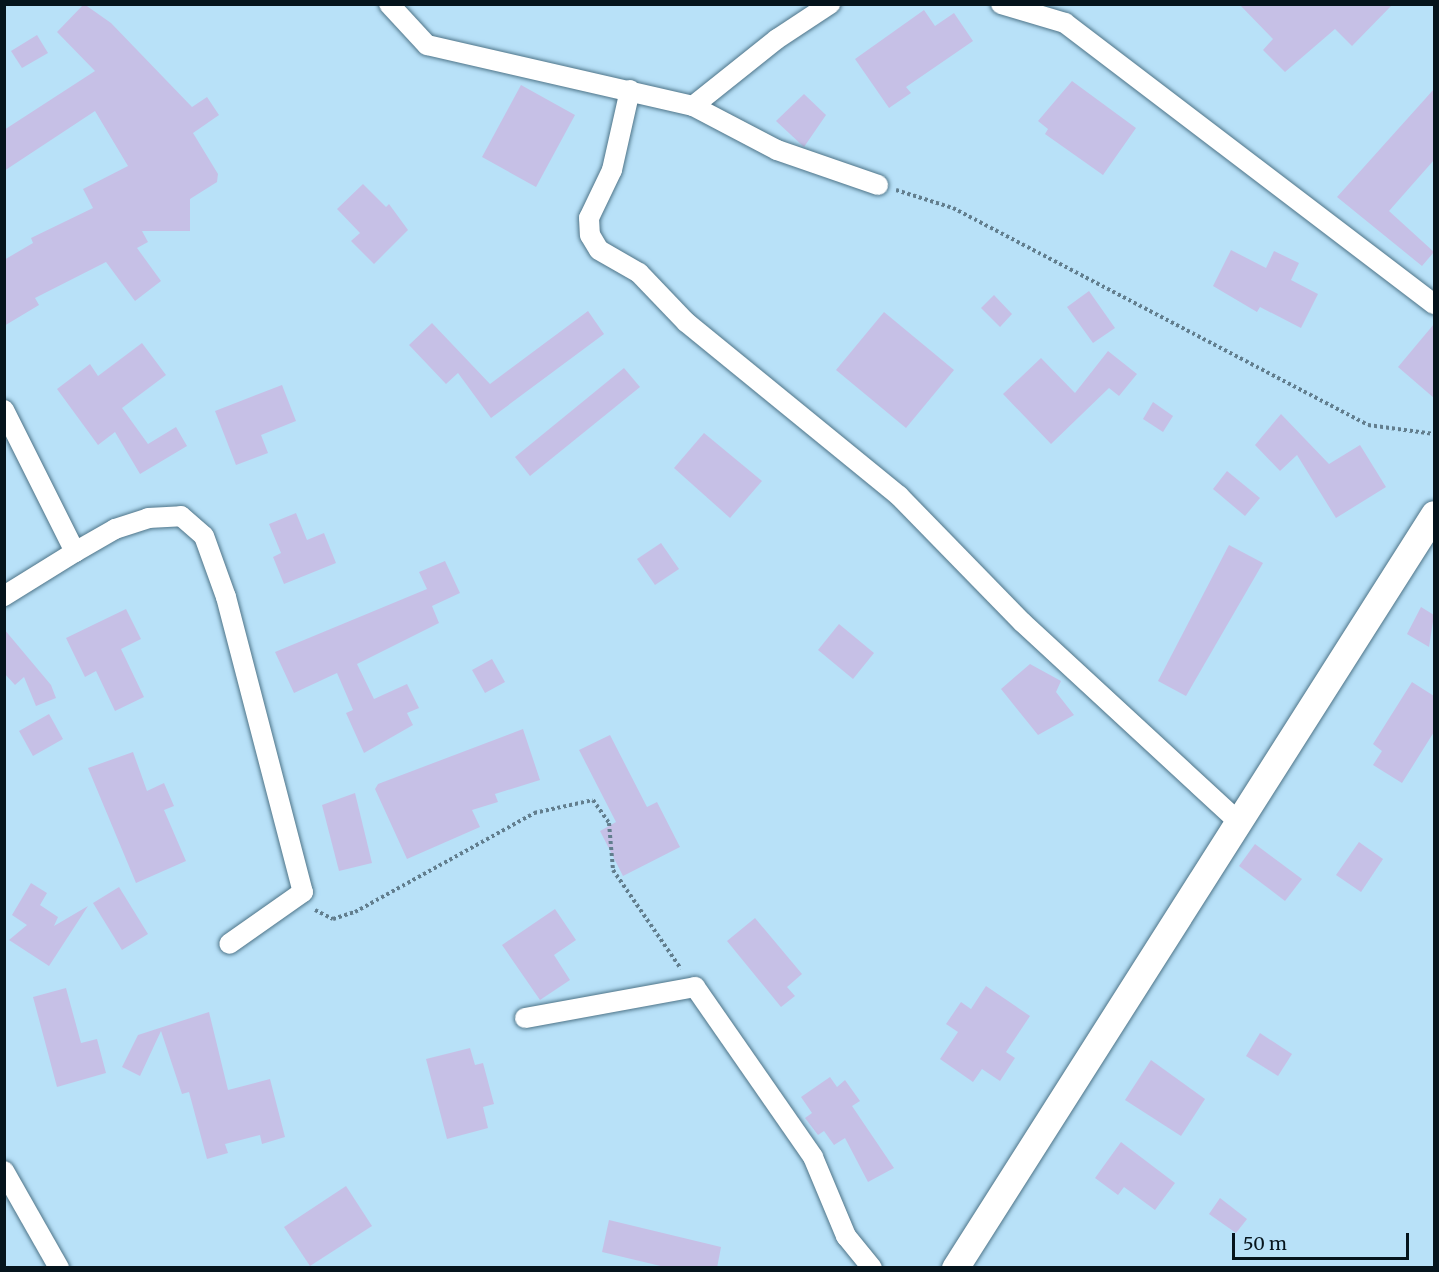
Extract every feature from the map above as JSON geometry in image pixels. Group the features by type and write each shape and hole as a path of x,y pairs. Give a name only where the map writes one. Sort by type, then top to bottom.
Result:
{"street":[{"path":"389,4 405,28 427,45 693,106 777,150 878,185"},
{"path":"693,106 777,39 830,4"},
{"path":"1001,4 1065,23 1434,304"},
{"path":"630,90 612,170 589,218 590,235 599,250 639,273 686,322 900,496 1022,622 1239,821"},
{"path":"4,410 75,552"},
{"path":"955,1268 1434,514"},
{"path":"4,596 115,529 148,518 181,516 204,536 226,597 303,892 229,944"},
{"path":"525,1018 695,987 813,1157 846,1236 872,1268"},
{"path":"4,1171 59,1268"}],"path":[{"path":"878,185 953,208 1368,425 1434,434"},
{"path":"303,892 315,910 333,920 356,912 534,813 592,800 609,824 613,870 695,987"}],"building":[{"path":"84,4 111,23 192,107 207,97 219,115 193,133 218,174 217,182 190,199 190,231 142,231 148,242 137,248 161,281 135,301 106,262 35,298 39,305 4,326 4,260 33,243 31,238 93,208 83,189 128,166 95,111 4,171 4,130 95,71 57,32"},
{"path":"1239,4 1393,4 1352,46 1335,29 1285,72 1263,50 1273,39"},
{"path":"924,10 935,26 954,13 973,41 906,87 911,93 889,108 855,59"},
{"path":"37,35 48,53 22,68 11,51"},
{"path":"1072,81 1136,128 1103,175 1045,134 1048,129 1038,121"},
{"path":"521,85 575,115 536,187 482,157"},
{"path":"1434,89 1434,160 1389,211 1434,252 1422,266 1337,197"},
{"path":"804,94 826,115 804,147 776,121"},
{"path":"363,184 386,207 389,204 408,230 374,264 351,241 360,233 337,209"},
{"path":"1231,250 1266,268 1274,251 1299,263 1291,280 1318,294 1301,328 1260,307 1257,312 1213,286"},
{"path":"1089,291 1115,328 1093,343 1067,307"},
{"path":"994,295 1012,314 1000,327 981,308"},
{"path":"588,311 604,334 491,418 458,373 446,384 409,345 432,323 490,384"},
{"path":"884,312 954,370 906,428 836,370"},
{"path":"1434,324 1434,398 1398,367"},
{"path":"142,343 166,375 122,408 148,444 176,427 187,446 140,474 115,432 98,445 57,389 90,364 98,376"},
{"path":"1108,351 1137,374 1119,396 1109,388 1051,444 1003,394 1041,358 1075,393"},
{"path":"624,368 640,387 530,476 515,457"},
{"path":"282,385 296,421 261,435 268,453 236,465 215,411"},
{"path":"1153,402 1173,416 1163,432 1143,419"},
{"path":"1281,414 1329,464 1360,445 1386,487 1336,518 1297,455 1280,471 1255,445"},
{"path":"704,433 762,481 730,518 674,468"},
{"path":"1227,471 1260,498 1245,516 1213,489"},
{"path":"296,513 307,540 324,533 336,563 284,584 273,557 281,553 269,524"},
{"path":"661,543 679,569 655,585 637,559"},
{"path":"1229,545 1263,563 1186,696 1158,681"},
{"path":"445,561 460,593 432,606 439,623 357,664 374,699 407,684 419,708 407,713 413,725 364,753 346,713 353,710 337,673 294,693 275,652 427,589 419,572"},
{"path":"1421,607 1434,615 1429,647 1407,634"},
{"path":"126,609 141,639 121,649 144,697 115,711 96,671 85,677 66,638"},
{"path":"839,624 874,653 853,679 818,650"},
{"path":"4,629 51,685 56,698 36,706 24,677 15,685 4,673"},
{"path":"492,659 505,682 485,693 472,670"},
{"path":"1030,664 1061,681 1056,692 1074,715 1038,735 1001,689"},
{"path":"1412,682 1434,696 1434,732 1402,783 1373,765 1382,751 1373,744"},
{"path":"49,714 63,739 33,756 19,731"},
{"path":"523,729 540,780 495,794 498,802 472,810 480,827 407,859 375,789 378,784"},
{"path":"610,735 647,807 657,802 680,847 623,876 600,831 616,822 579,750"},
{"path":"133,752 147,791 164,783 174,806 164,810 186,861 136,883 88,768"},
{"path":"355,793 372,863 339,871 322,805"},
{"path":"1359,842 1383,859 1361,892 1336,875"},
{"path":"1255,844 1302,879 1285,901 1239,866"},
{"path":"31,883 47,893 40,905 58,917 54,926 88,906 49,966 9,940 27,925 12,915"},
{"path":"119,887 148,934 122,950 93,903"},
{"path":"555,909 576,940 554,955 570,980 540,1000 502,945"},
{"path":"755,918 802,974 787,987 795,996 781,1007 727,941"},
{"path":"986,986 1030,1016 1006,1052 1015,1058 1000,1081 982,1069 973,1082 940,1059 958,1032 946,1024 961,1002 971,1009"},
{"path":"66,988 81,1043 97,1039 106,1073 57,1087 33,997"},
{"path":"209,1012 228,1090 270,1079 285,1137 262,1144 260,1135 225,1144 228,1153 207,1159 189,1092 182,1094 161,1031 140,1076 122,1067 138,1035"},
{"path":"1260,1033 1292,1054 1278,1076 1246,1056"},
{"path":"470,1048 475,1065 483,1063 494,1104 483,1107 488,1128 447,1139 426,1059"},
{"path":"1151,1060 1205,1099 1181,1136 1125,1100"},
{"path":"830,1077 837,1087 845,1080 860,1101 852,1106 894,1168 868,1182 845,1138 834,1145 824,1131 818,1135 805,1118 812,1113 801,1097"},
{"path":"1121,1142 1175,1183 1155,1210 1124,1187 1118,1195 1095,1178"},
{"path":"346,1186 372,1226 310,1266 284,1227"},
{"path":"1220,1198 1247,1219 1236,1233 1209,1214"},
{"path":"609,1220 721,1247 717,1268 669,1268 602,1252"}]}
